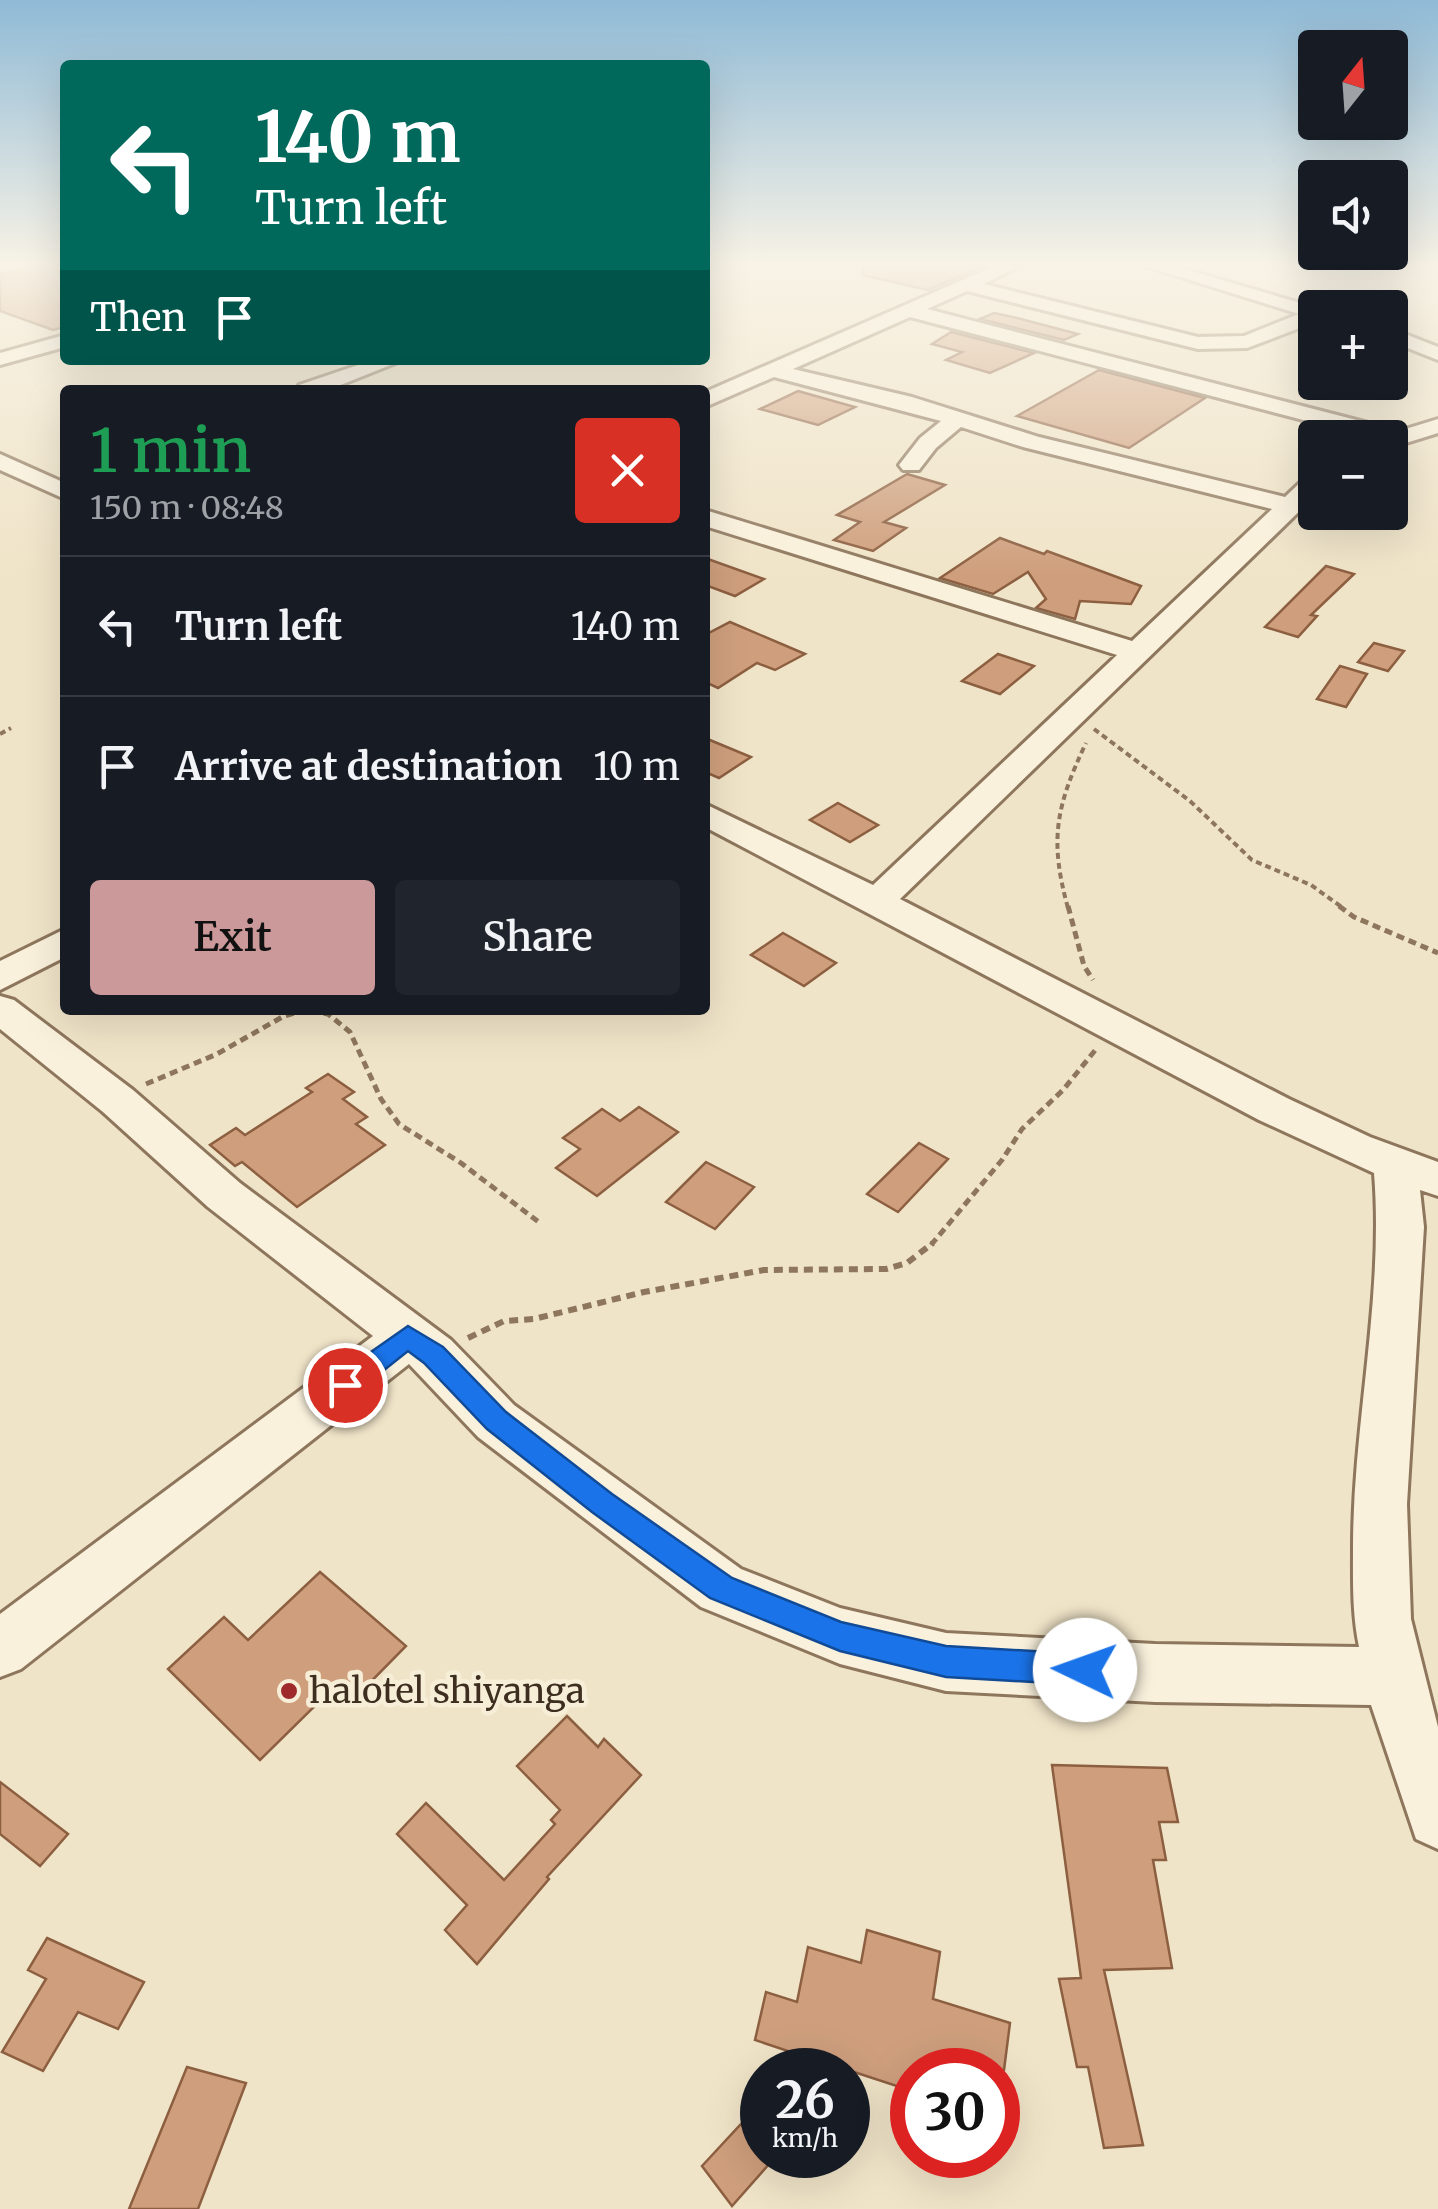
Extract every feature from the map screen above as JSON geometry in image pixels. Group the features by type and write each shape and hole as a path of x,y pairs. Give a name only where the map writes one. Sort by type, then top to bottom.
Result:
{"street":[{"path":"321,385 370,368"},
{"path":"710,398 781,368"},
{"path":"1127,368 1324,420"},
{"path":"774,371 1032,442 1288,505"},
{"path":"911,465 928,443 958,419"},
{"path":"1408,435 1438,426"},
{"path":"0,461 60,490"},
{"path":"40,480 60,474"},
{"path":"878,900 1084,720 1136,652 1298,496"},
{"path":"710,520 1136,652"},
{"path":"710,816 878,900 1212,1078 1417,1172 1401,1227 1380,1504 1382,1619 1403,1713 1438,1817"},
{"path":"0,977 60,945"},
{"path":"0,1009 118,1102 224,1195 420,1346 496,1421 721,1588 840,1636 946,1662 1155,1674 1394,1676"},
{"path":"0,1649 420,1346"}],"path":[{"path":"420,1346 504,1321 534,1319 644,1292 764,1270 886,1269 923,1254 1002,1160 1022,1128 1078,1072 1108,1021 1102,998 1084,966 1056,864 1063,792 1084,720 1190,801 1252,860 1311,885 1354,916 1438,954"},
{"path":"0,734 11,728"},
{"path":"118,1102 150,1081 247,1039 287,1015"},
{"path":"330,1015 350,1032 381,1098 399,1124 461,1163 540,1222"}],"building":[{"path":"973,368 1001,368 990,373"},
{"path":"1099,370 1205,398 1129,448 1017,416"},
{"path":"798,391 855,407 818,425 760,409"},
{"path":"907,474 945,485 884,522 906,528 873,551 834,540 860,522 837,515"},
{"path":"1000,538 1141,586 1131,604 1080,601 1075,619 1036,608 1046,599 1028,572 993,594 940,578"},
{"path":"710,560 764,579 735,596 710,587"},
{"path":"1326,566 1354,574 1311,615 1317,616 1298,637 1265,627"},
{"path":"730,622 805,654 775,670 757,663 718,688 710,684 710,632"},
{"path":"1374,643 1404,651 1388,671 1358,662"},
{"path":"998,654 1034,666 1000,694 962,681"},
{"path":"1340,666 1367,674 1346,707 1317,699"},
{"path":"710,740 751,757 719,778 710,774"},
{"path":"838,803 878,825 850,842 810,820"},
{"path":"783,933 836,963 804,986 751,955"},
{"path":"328,1074 354,1092 343,1099 367,1117 356,1124 385,1145 297,1207 242,1162 235,1166 210,1145 236,1128 245,1135 312,1092 306,1088"},
{"path":"639,1107 678,1132 597,1196 556,1168 580,1149 563,1138 602,1109 620,1121"},
{"path":"919,1143 948,1159 898,1212 867,1194"},
{"path":"706,1162 754,1187 715,1229 666,1202"},
{"path":"320,1572 406,1646 348,1705 332,1689 260,1760 168,1669 224,1617 248,1640"},
{"path":"567,1716 598,1747 604,1739 641,1775 547,1877 477,1964 445,1930 467,1905 397,1834 426,1803 504,1880 555,1824 551,1820 560,1810 517,1766"},
{"path":"1052,1765 1167,1768 1178,1822 1159,1822 1166,1860 1153,1860 1172,1968 1104,1970 1143,2145 1104,2148 1088,2067 1077,2067 1059,1979 1081,1978"},
{"path":"0,1782 68,1834 40,1866 0,1834"},
{"path":"867,1930 940,1952 933,1999 1010,2023 1007,2048 890,2048 890,2084 870,2077 870,2048 779,2048 755,2040 766,1992 797,2002 808,1947 861,1963"},
{"path":"47,1938 144,1982 118,2029 78,2012 43,2071 2,2052 46,1979 28,1970"},
{"path":"187,2067 246,2083 198,2209 129,2209"},
{"path":"740,2125 740,2178 757,2178 732,2206 702,2166"}],"place":[{"name":"halotel shiyanga","path":"289,1691"}],"route":[{"path":"345,1385 408,1337 433,1355 496,1421 721,1588 840,1636 946,1662 1085,1670"}]}
